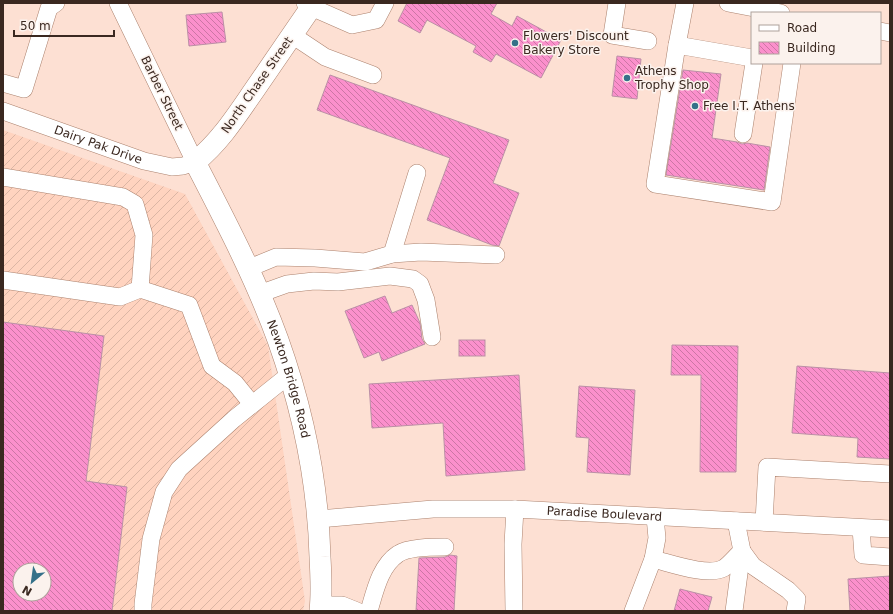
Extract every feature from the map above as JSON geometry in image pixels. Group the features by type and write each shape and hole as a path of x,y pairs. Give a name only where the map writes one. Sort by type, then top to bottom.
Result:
{"main road":[{"name":"North Chase Street","path":"195,162 206,154 219,140 292,35 310,4"},
{"name":"Newton Bridge Road","path":"195,162 223,216 259,294 278,340 289,375 311,459 319,519 322,596 320,608"}],"street":[{"path":"23,118 24,89 49,8 56,3"},
{"name":"Barber Street","path":"118,3 195,162"},
{"path":"310,4 352,24 376,20 385,3"},
{"path":"617,3 612,35 648,41"},
{"path":"685,3 655,184 772,202 790,64"},
{"path":"728,3 776,12"},
{"path":"292,35 325,57 373,75"},
{"path":"677,45 751,58"},
{"path":"743,134 754,64"},
{"path":"3,83 24,89"},
{"name":"Dairy Pak Drive","path":"3,111 144,161 172,166 183,166 195,162"},
{"path":"392,254 417,173"},
{"path":"3,177 123,197 135,204 144,235 140,289"},
{"path":"247,269 276,257 365,262 392,254 421,252 496,255"},
{"path":"259,294 287,284 314,280 338,282 390,276 413,279 420,284 426,300 432,338"},
{"path":"3,280 120,298 140,289 189,305 212,366 235,383 252,404"},
{"path":"143,611 151,539 164,492 178,469 234,418 289,375"},
{"path":"764,522 767,467 890,474"},
{"path":"514,611 513,544 515,508"},
{"name":"Paradise Boulevard","path":"319,519 433,509 515,508 890,529"},
{"path":"633,611 653,559 657,538 655,517"},
{"path":"734,611 742,551 736,521"},
{"path":"861,528 863,555 890,557"},
{"path":"369,611 385,566 399,553 425,546 445,547"},
{"path":"653,559 694,570 715,570 723,568 742,551"},
{"path":"742,551 753,566 788,590 797,599 795,611"},
{"path":"320,608 342,606 357,611"}],"shaded area":[{"path":"3,130 185,194 268,346 305,601 303,611 3,611"}],"building":[{"name":"Flowers' Discount Bakery Store","path":"407,3 497,3 491,14 512,26 517,16 561,40 541,78 496,54 491,62 473,52 476,46 427,20 420,33 398,21"},
{"path":"222,12 226,42 189,46 186,15"},
{"name":"Athens Trophy Shop","path":"617,56 641,59 637,99 612,96"},
{"name":"Free I.T. Athens","path":"683,70 721,74 712,138 742,144 747,143 770,147 764,190 666,175"},
{"path":"330,75 509,140 493,183 519,193 499,246 492,245 427,220 450,158 317,110"},
{"path":"385,296 392,313 412,305 420,323 422,339 425,344 382,361 379,352 364,358 345,311"},
{"path":"3,322 104,336 86,481 127,487 112,611 3,611"},
{"path":"459,340 485,340 485,356 459,356"},
{"path":"672,345 738,346 736,472 700,472 701,375 671,375"},
{"path":"797,366 890,373 890,459 857,457 858,438 792,433"},
{"path":"519,375 525,470 446,476 443,423 372,428 369,384"},
{"path":"579,386 635,390 630,475 587,472 589,438 576,437"},
{"path":"450,555 457,556 454,611 416,611 419,558 445,557"},
{"path":"890,576 890,611 850,611 848,579"},
{"path":"680,589 712,597 708,611 674,611"}],"place":[{"name":"Flowers' Discount Bakery Store","path":"515,43"},
{"name":"Athens Trophy Shop","path":"627,78"},
{"name":"Free I.T. Athens","path":"695,106"}]}
